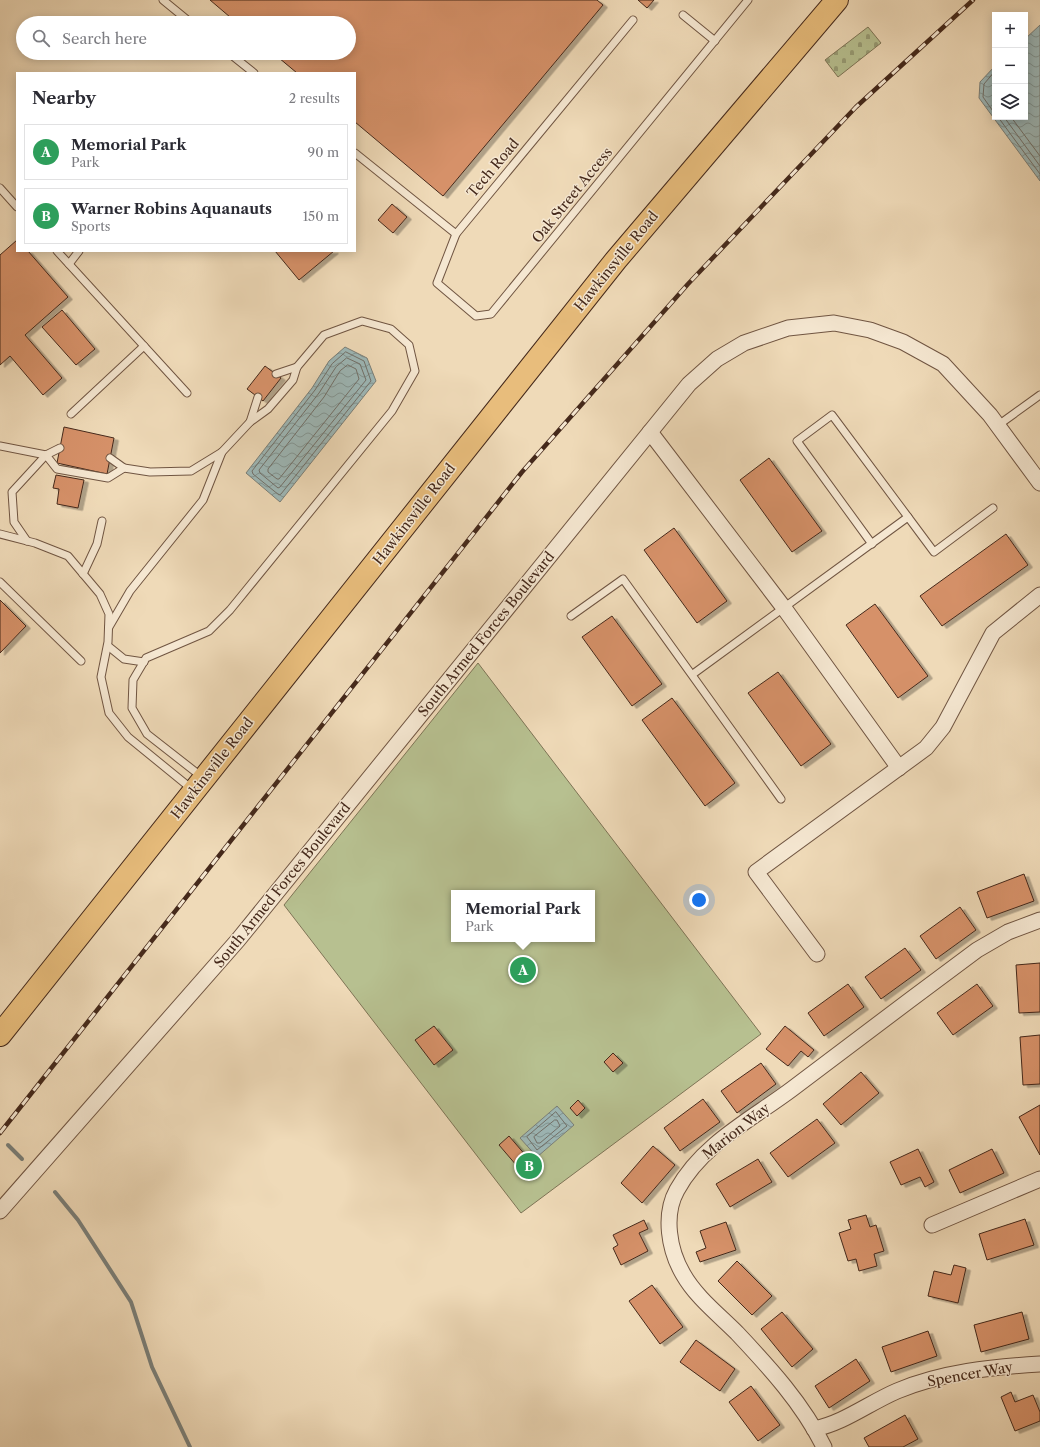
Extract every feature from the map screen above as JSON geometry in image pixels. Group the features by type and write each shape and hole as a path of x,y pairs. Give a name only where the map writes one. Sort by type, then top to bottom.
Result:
{"main road":[{"name":"Hawkinsville Road","path":"0,1035 616,260 837,0"}],"street":[{"name":"South Armed Forces Boulevard","path":"0,1211 238,940 689,384 717,359 744,343 788,328 834,323 870,330 903,342 943,364 997,426 1040,483"},
{"path":"650,432 784,608 899,768"},
{"path":"817,954 756,872 926,748 943,728 993,633 1040,595"},
{"name":"Marion Way","path":"824,1447 802,1410 772,1372 692,1288 683,1275 676,1262 670,1234 670,1219 677,1190 694,1164 744,1123 977,950 1008,932 1040,920"},
{"path":"932,1225 1040,1179"},
{"name":"Spencer Way","path":"814,1429 830,1426 896,1391 935,1378 991,1368 1040,1364"}],"lane":[{"path":"163,0 183,16"},
{"name":"Oak Street Access","path":"456,234 437,283 476,316 491,314 748,0"},
{"path":"683,15 715,41"},
{"name":"Tech Road","path":"456,234 633,20"},
{"path":"238,60 253,72"},
{"path":"356,155 456,234"},
{"path":"0,188 16,206"},
{"path":"58,252 187,393"},
{"path":"69,264 78,252"},
{"path":"110,458 124,468 150,472 191,471 222,452 250,422 268,410 292,380 297,367 324,335 362,321 391,330 409,345 415,371 392,411 230,610 209,631 146,658 133,680 132,708 147,734 199,785"},
{"path":"71,414 144,346"},
{"path":"276,374 297,367"},
{"path":"997,426 1040,395"},
{"path":"250,422 258,397"},
{"path":"872,544 797,441 832,415 934,552 993,508"},
{"path":"0,446 46,454 57,469 108,478 124,468"},
{"path":"27,541 14,522 12,492 46,454 60,448"},
{"path":"109,628 130,591 203,500 222,452"},
{"path":"693,674 908,517"},
{"path":"83,574 97,544 102,521"},
{"path":"0,534 27,541 68,556 100,594 109,614 108,646 101,677 109,713 128,737 199,785"},
{"path":"571,616 623,579 693,674 781,799"},
{"path":"0,582 81,660"},
{"path":"108,646 124,659 144,662"}],"green space":[{"path":"868,27 881,43 838,77 825,60"},
{"path":"478,663 761,1034 521,1213 284,905"}],"water":[{"path":"1040,25 1040,181 995,120 1028,120 1028,36"},
{"path":"992,69 992,116 979,98 980,82"},
{"path":"345,347 367,358 376,381 280,502 246,473 312,388 329,361"},
{"path":"557,1106 574,1125 537,1157 520,1138"}],"building":[{"path":"210,0 597,0 603,5 443,196 356,123 356,72 296,72 281,60 356,60 356,16 229,16"},
{"path":"638,0 654,0 647,8"},
{"path":"392,204 407,217 393,233 378,220"},
{"path":"16,241 16,252 29,252 68,297 25,335 62,378 43,395 10,356 0,365 0,255"},
{"path":"276,252 333,252 299,280"},
{"path":"62,310 95,349 76,365 42,327"},
{"path":"265,366 281,378 263,401 247,389"},
{"path":"64,427 114,438 107,474 57,463"},
{"path":"769,458 822,531 792,552 740,480"},
{"path":"56,475 84,480 78,508 57,504 59,489 53,488"},
{"path":"674,528 727,601 697,623 644,550"},
{"path":"1006,534 1028,565 942,626 920,596"},
{"path":"0,600 26,626 0,653"},
{"path":"875,604 928,676 898,698 846,625"},
{"path":"612,616 662,684 632,706 582,637"},
{"path":"778,672 831,744 801,766 748,693"},
{"path":"672,698 735,783 705,806 642,720"},
{"path":"1024,874 1034,901 987,918 977,892"},
{"path":"960,907 976,930 936,959 920,936"},
{"path":"905,948 921,970 881,999 865,977"},
{"path":"1040,963 1040,1012 1019,1013 1016,965"},
{"path":"848,984 864,1007 824,1036 808,1013"},
{"path":"977,984 993,1006 953,1035 937,1013"},
{"path":"434,1026 453,1050 434,1065 415,1040"},
{"path":"785,1026 814,1050 808,1057 801,1051 788,1066 766,1049"},
{"path":"1040,1035 1040,1084 1023,1085 1020,1037"},
{"path":"613,1053 623,1063 613,1072 604,1062"},
{"path":"761,1063 776,1084 737,1113 721,1091"},
{"path":"861,1072 879,1093 841,1125 823,1104"},
{"path":"703,1099 720,1122 680,1151 664,1128"},
{"path":"578,1100 585,1108 577,1116 570,1108"},
{"path":"1040,1105 1040,1155 1019,1117"},
{"path":"817,1119 835,1143 788,1177 770,1153"},
{"path":"509,1136 527,1157 517,1166 499,1145"},
{"path":"653,1146 675,1165 642,1203 621,1183"},
{"path":"918,1149 934,1182 925,1187 920,1177 901,1185 890,1162"},
{"path":"992,1149 1004,1173 960,1193 949,1170"},
{"path":"758,1159 772,1182 730,1207 716,1184"},
{"path":"866,1215 870,1227 876,1225 884,1251 874,1254 877,1266 859,1271 856,1259 848,1261 839,1233 851,1229 848,1220"},
{"path":"1025,1219 1034,1245 987,1260 979,1234"},
{"path":"644,1220 648,1229 639,1233 648,1251 621,1265 613,1248 618,1245 613,1235"},
{"path":"726,1222 736,1250 700,1262 696,1252 706,1248 700,1231"},
{"path":"737,1261 772,1296 752,1315 718,1281"},
{"path":"954,1265 966,1268 958,1303 928,1296 934,1271 951,1275"},
{"path":"652,1285 683,1327 660,1344 629,1301"},
{"path":"782,1312 813,1349 792,1367 761,1329"},
{"path":"1022,1312 1029,1339 981,1352 974,1325"},
{"path":"928,1331 937,1356 891,1372 882,1347"},
{"path":"696,1340 735,1369 720,1391 680,1362"},
{"path":"856,1359 870,1381 829,1408 815,1386"},
{"path":"751,1386 780,1425 758,1441 729,1402"},
{"path":"1011,1392 1015,1402 1033,1395 1040,1412 1040,1421 1015,1431 1001,1397"},
{"path":"905,1415 918,1439 903,1447 869,1447 864,1438"}],"waterway":[{"path":"8,1145 22,1159"},
{"path":"55,1192 78,1220 131,1302 152,1367 190,1447"}],"railway":[{"path":"0,1133 522,472 688,284 856,107 973,0"}],"place":[{"name":"Memorial Park","path":"523,970"},
{"name":"Warner Robins Aquanauts","path":"529,1166"}]}
